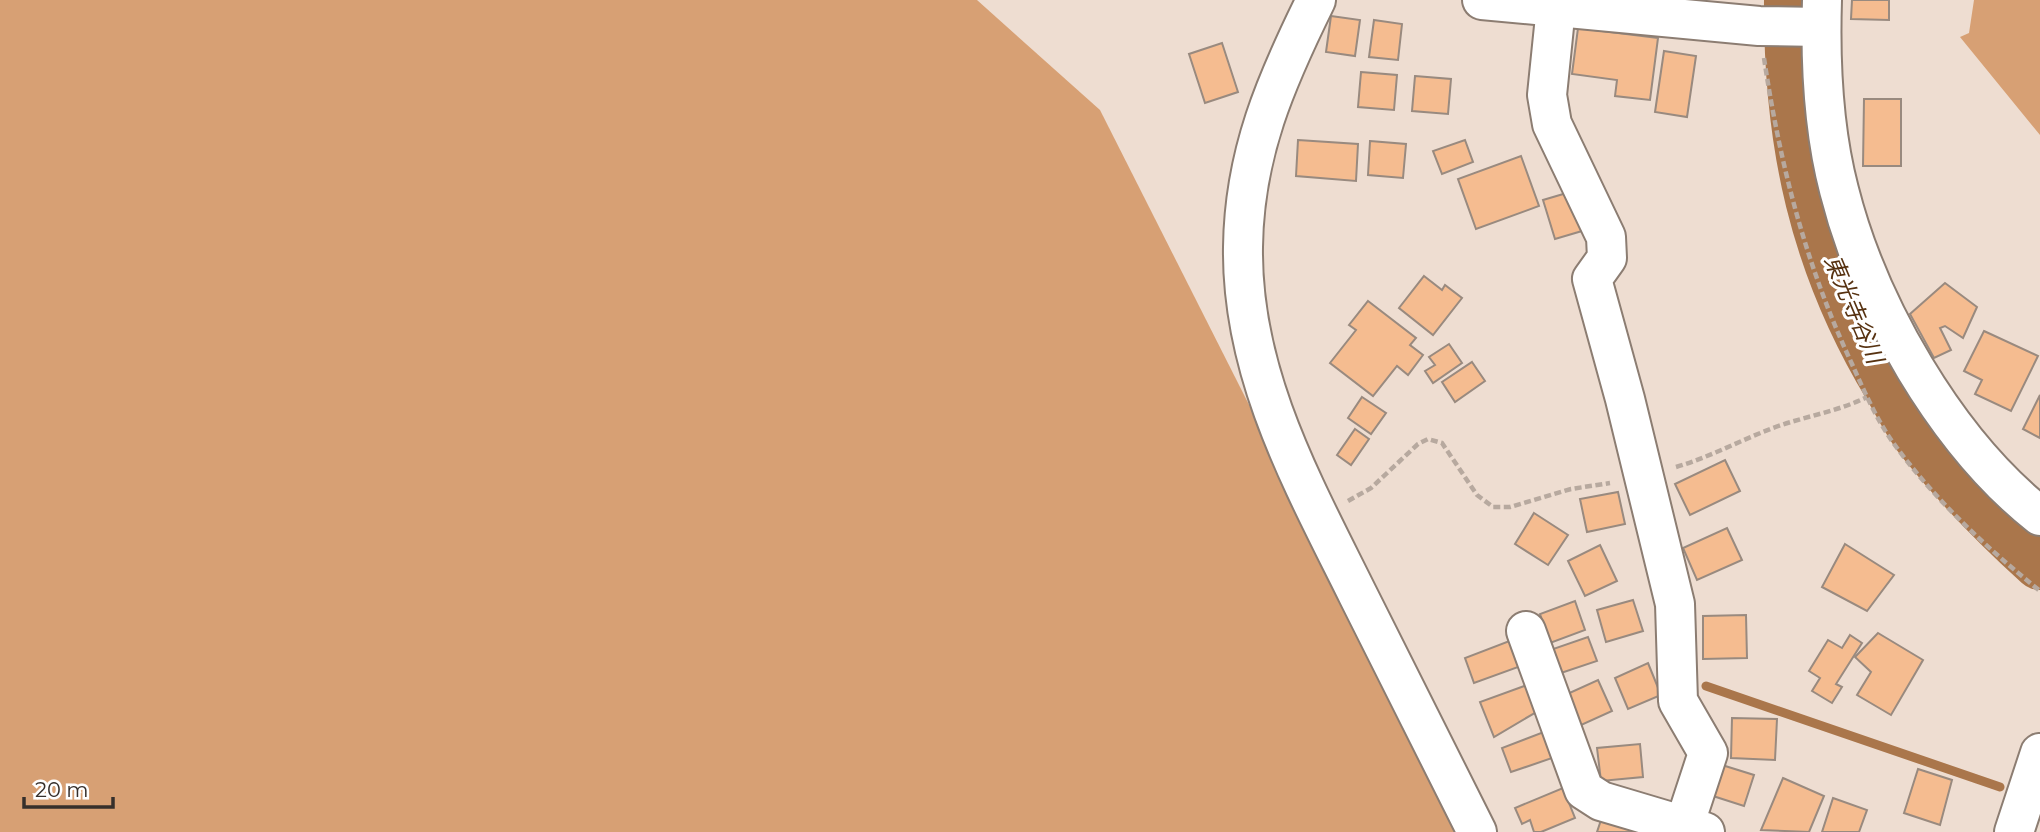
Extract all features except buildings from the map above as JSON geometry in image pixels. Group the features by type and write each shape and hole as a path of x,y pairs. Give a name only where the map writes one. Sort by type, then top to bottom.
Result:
{"street":[{"path":"1316,0 1275,84 1257,140 1248,189 1242,247 1247,310 1255,360 1273,415 1319,517 1477,832"},
{"path":"1482,0 1759,26 1821,14 1825,105 1839,189 1865,267 1891,323 1923,379 1971,446 2021,501 2040,516"},
{"path":"1526,631 1584,790 1601,802 1694,829 1708,752 1678,701 1675,604 1642,478 1625,399 1592,279 1607,258 1606,237 1552,124 1547,84 1556,7"},
{"path":"2014,832 2034,793 2040,753"}],"path":[{"path":"1319,517 1371,488 1418,444 1428,439 1442,443 1477,495 1493,507 1510,507 1571,489 1642,478 1695,461 1811,414 1842,409 1867,397"}],"shaded area":[{"path":"0,0 977,0 1100,110 1465,832 0,832"},
{"path":"1974,0 2040,0 2040,135 1960,37 1969,33"}],"waterway":[{"name":"東光寺谷川","path":"1791,0 1792,52 1802,152 1812,200 1843,294 1864,340 1918,434 1979,504 2040,563"},
{"path":"1706,686 2000,787"}]}
